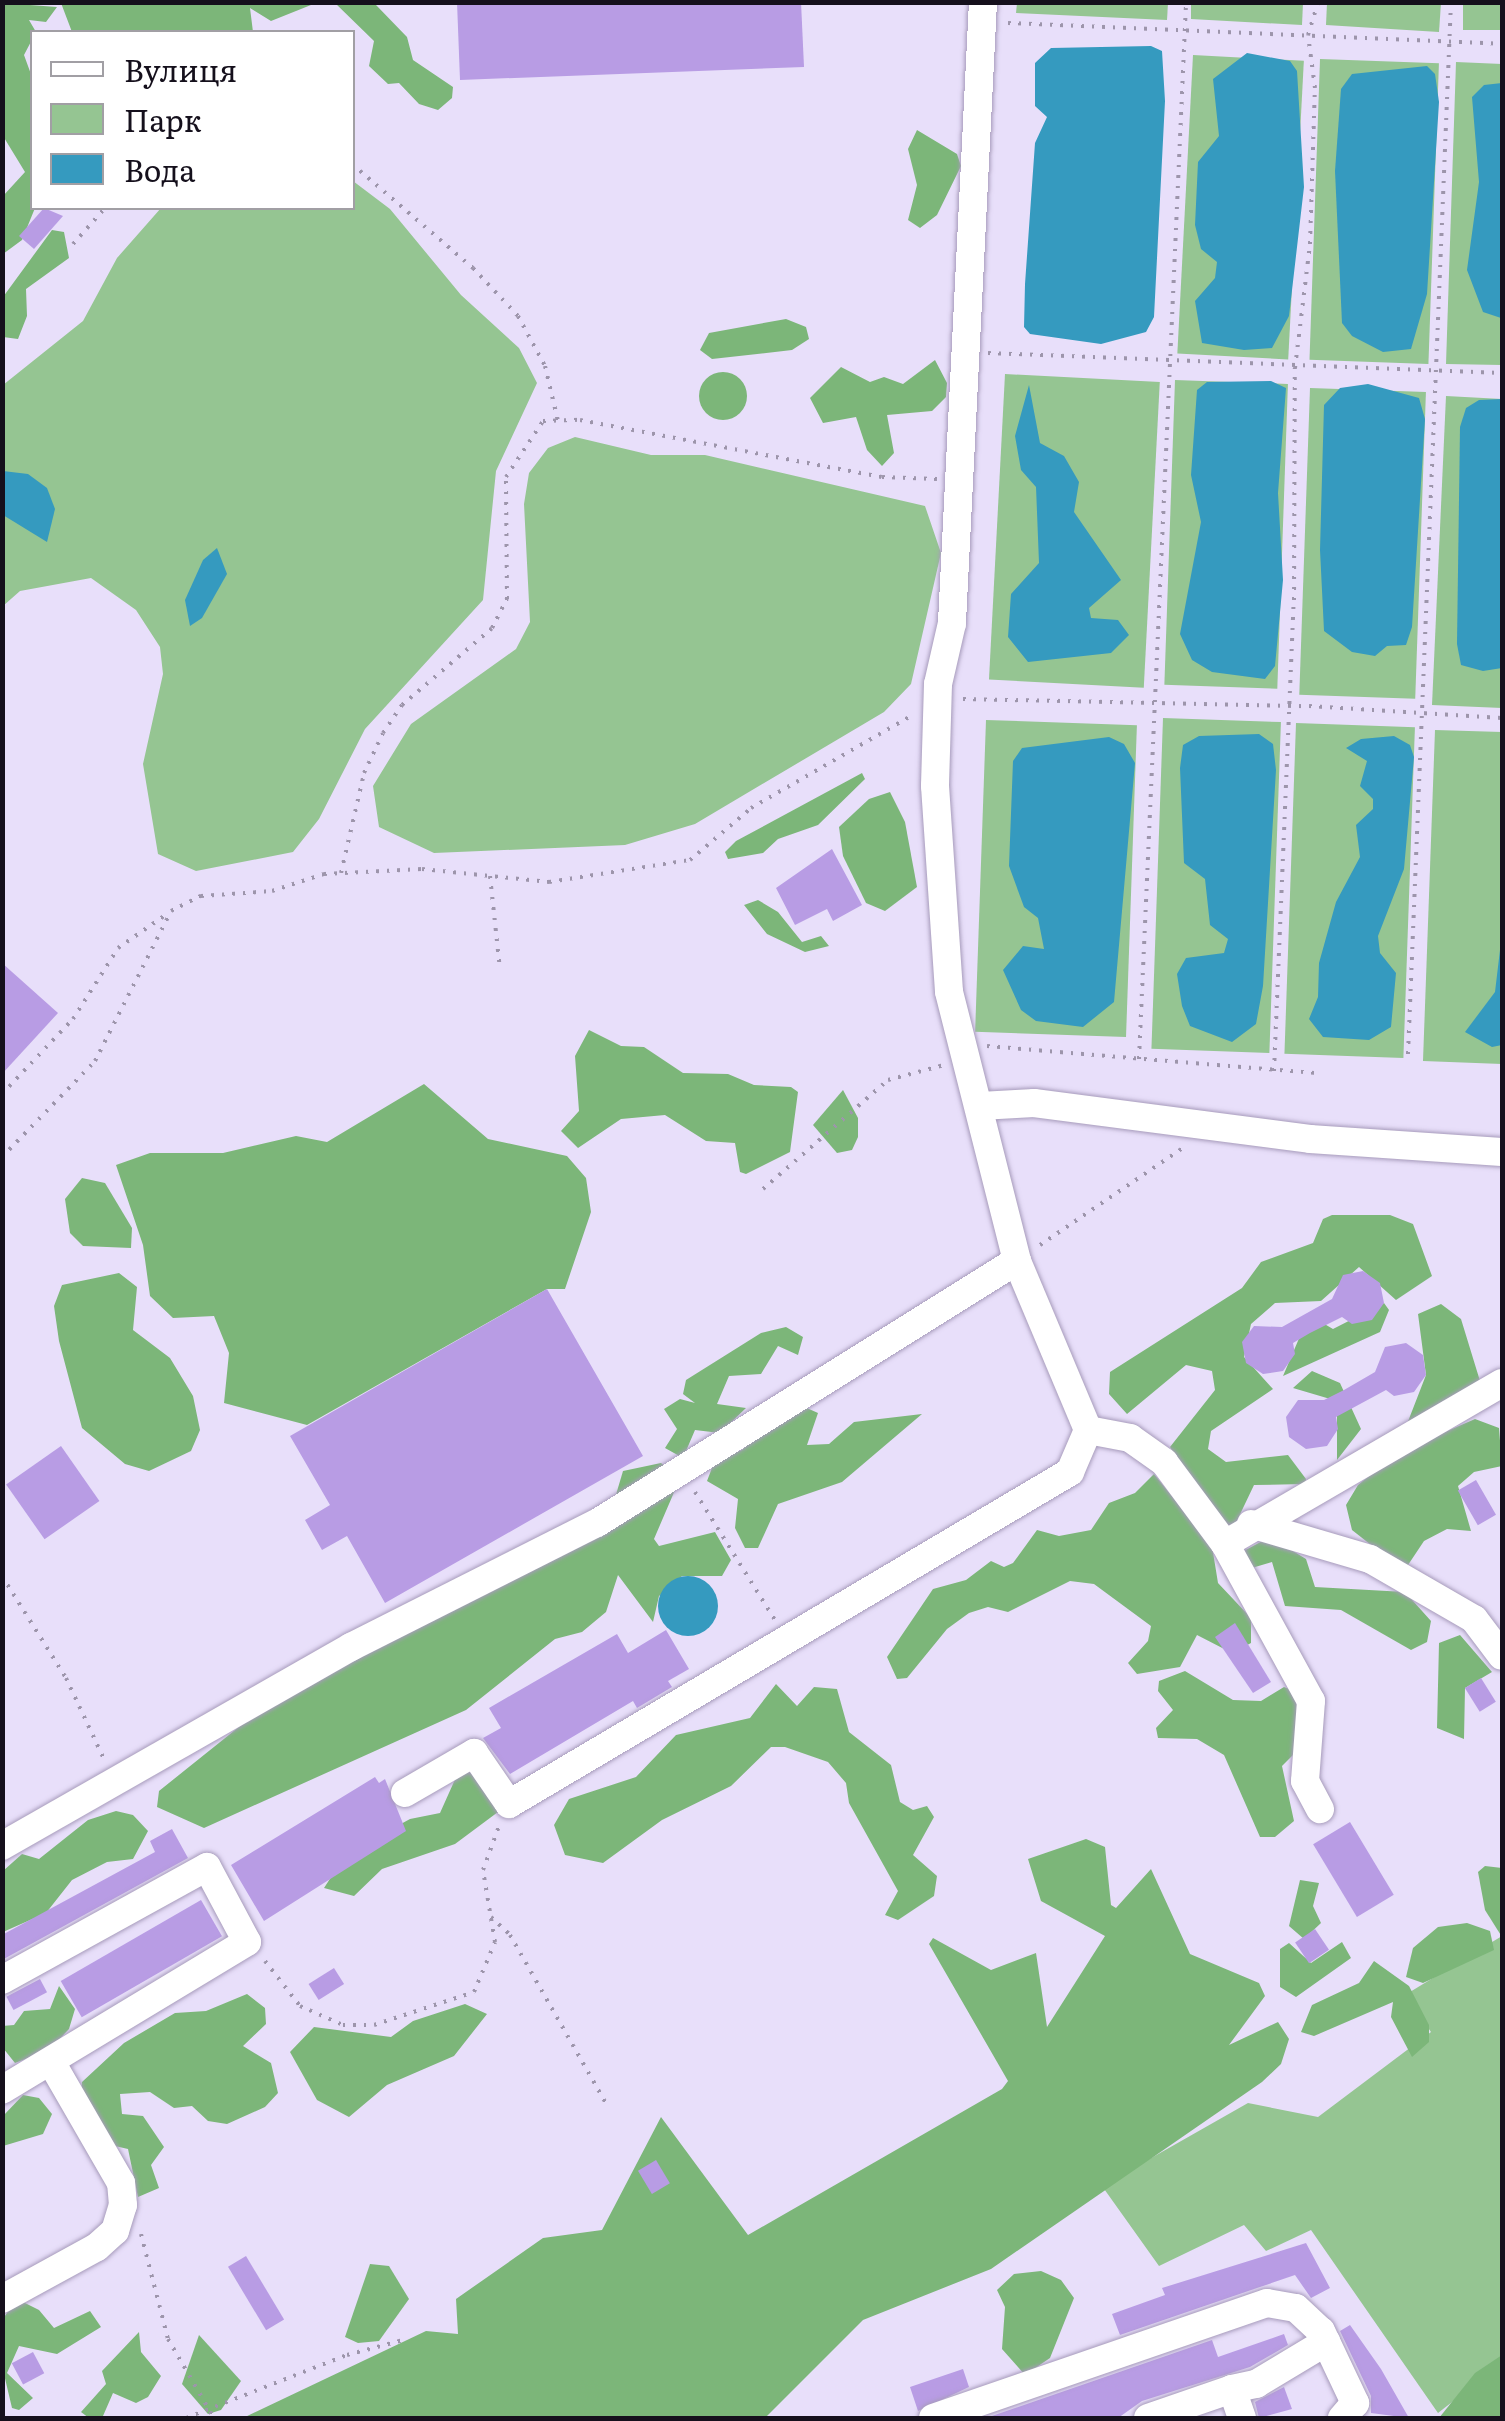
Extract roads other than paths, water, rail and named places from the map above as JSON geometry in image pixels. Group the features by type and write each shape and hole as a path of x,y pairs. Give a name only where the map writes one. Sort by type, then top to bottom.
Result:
{"street":[{"path":"405,1792 474,1753 509,1804 1070,1472 1088,1430 1016,1261 949,992 935,786 938,699 952,623 982,13"},
{"path":"980,1106 1034,1103 1214,1126 1502,1152"},
{"path":"2,1846 350,1646 597,1523 679,1468 1016,1261"},
{"path":"1225,1544 1251,1524 1502,1384"},
{"path":"1088,1430 1130,1438 1164,1462 1225,1544 1312,1701 1305,1780 1320,1809"},
{"path":"1251,1524 1370,1559 1474,1619 1502,1656"},
{"path":"2,1980 207,1866 247,1942 2,2090"},
{"path":"2,2299 96,2247 115,2230 123,2205 120,2182 50,2062"},
{"path":"933,2418 1197,2331 1248,2306 1296,2308 1326,2342 1355,2403 1342,2418"},
{"path":"1148,2418 1256,2384 1326,2342"},
{"path":"1232,2389 1242,2418"}],"water":[{"path":"1151,46 1162,51 1165,101 1154,317 1146,332 1101,344 1030,334 1024,327 1025,284 1035,143 1047,117 1035,106 1035,63 1051,48"},
{"path":"1247,53 1290,61 1297,71 1304,187 1289,316 1272,348 1244,350 1202,343 1195,301 1215,278 1217,262 1201,249 1195,225 1198,162 1219,136 1213,79"},
{"path":"1427,66 1435,74 1439,102 1427,294 1411,349 1383,352 1352,336 1342,323 1335,171 1341,89 1352,74"},
{"path":"1502,83 1501,318 1483,312 1467,270 1479,182 1472,97 1484,85"},
{"path":"1271,381 1286,388 1278,493 1283,580 1275,666 1265,679 1212,672 1192,660 1180,634 1201,522 1191,475 1197,390 1207,382"},
{"path":"1368,384 1419,398 1425,419 1412,627 1406,645 1387,646 1375,656 1352,652 1324,631 1320,550 1324,405 1340,388"},
{"path":"1029,385 1040,443 1064,456 1079,482 1074,512 1121,580 1089,608 1091,618 1118,620 1129,635 1111,653 1028,662 1008,637 1011,594 1039,563 1036,487 1021,470 1015,436"},
{"path":"1502,399 1502,668 1483,671 1461,665 1457,644 1460,427 1466,408 1479,400"},
{"path":"3,471 28,474 47,488 55,509 47,542 3,515"},
{"path":"217,548 227,574 202,618 190,626 185,600 203,560"},
{"path":"1259,734 1273,744 1276,770 1263,986 1256,1024 1232,1042 1190,1026 1182,1006 1177,974 1186,958 1224,953 1228,939 1210,925 1205,879 1184,863 1180,768 1183,745 1199,736"},
{"path":"1394,736 1410,745 1414,757 1404,869 1378,936 1380,953 1396,973 1391,1027 1369,1040 1323,1037 1309,1019 1318,997 1319,963 1336,902 1360,857 1356,825 1373,809 1373,799 1360,786 1367,761 1346,748 1361,739"},
{"path":"1109,737 1124,744 1135,763 1114,1002 1083,1027 1036,1021 1021,1010 1003,970 1023,946 1044,949 1038,918 1024,907 1009,866 1013,761 1022,748"},
{"path":"1502,933 1502,1045 1492,1047 1465,1032 1495,992"},
{"path":"688,1576 710,1584 718,1606 710,1628 688,1636 666,1628 658,1606 666,1584"}]}
